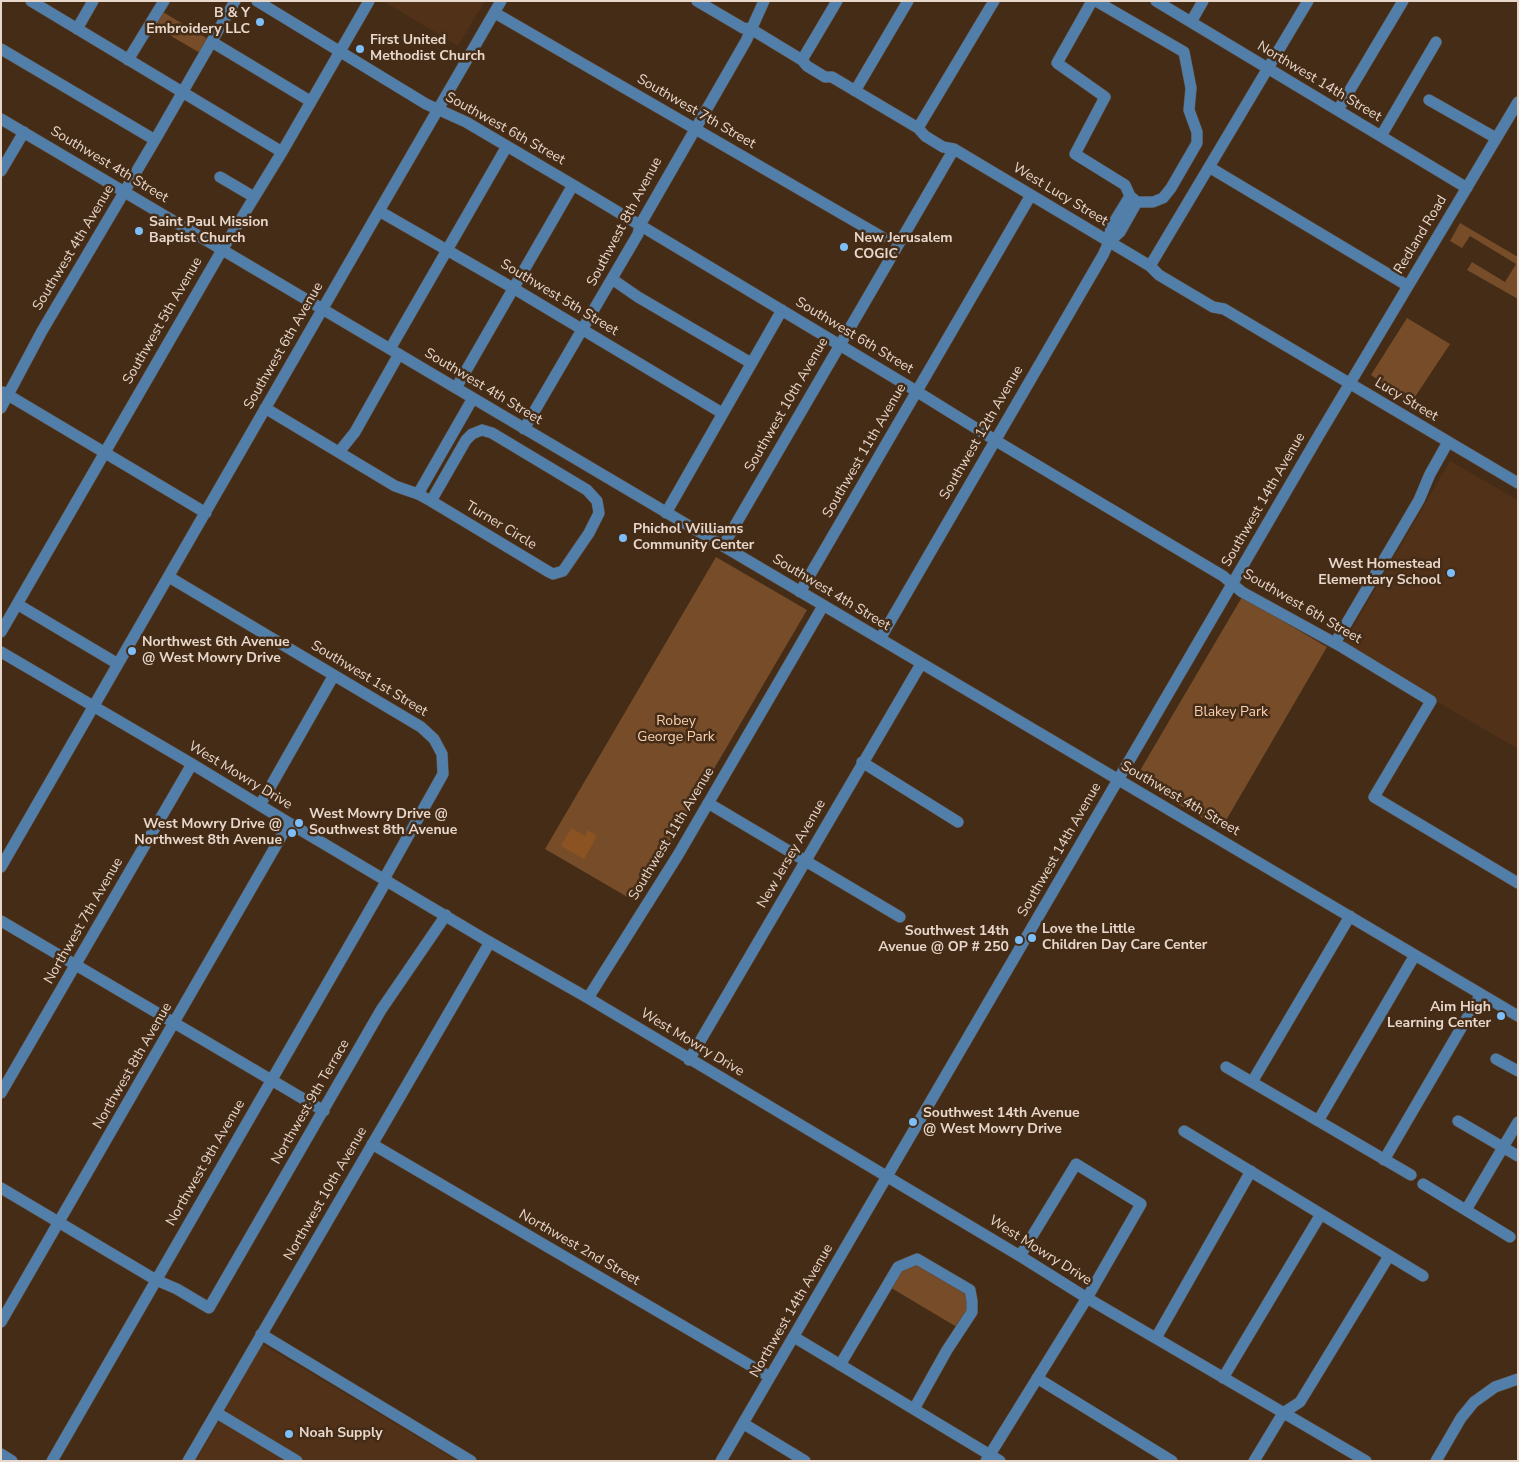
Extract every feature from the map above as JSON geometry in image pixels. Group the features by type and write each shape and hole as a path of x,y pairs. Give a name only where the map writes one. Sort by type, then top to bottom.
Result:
{"street":[{"path":"31,1 282,152"},
{"path":"77,29 92,1"},
{"path":"128,60 164,1"},
{"name":"Southwest 4th Avenue","path":"1,408 4,393 125,192 235,1"},
{"name":"Southwest 6th Street","path":"257,1 426,104 458,118 573,185 1223,576 1242,592 1335,643 1431,701 1374,797 1518,883"},
{"name":"Southwest 5th Avenue","path":"1,632 104,452 369,1"},
{"name":"Southwest 6th Avenue","path":"1,866 501,1"},
{"path":"697,1 743,28 751,29"},
{"path":"711,1 748,24 751,29"},
{"path":"751,29 764,1"},
{"path":"802,60 837,1"},
{"path":"855,90 908,1"},
{"path":"918,128 994,1"},
{"path":"1092,1 1057,63 1105,97 1075,154 1125,185 1134,199 1152,202 1163,198 1171,188 1197,143 1197,132 1189,110 1191,88 1184,52 1096,1"},
{"name":"Northwest 14th Street","path":"1156,1 1467,188"},
{"path":"1191,22 1203,1"},
{"path":"1150,266 1308,1"},
{"path":"1338,110 1403,1"},
{"name":"Southwest 7th Street","path":"495,13 882,237"},
{"name":"West Lucy Street","path":"751,29 802,60 807,66 825,77 832,77 855,90 918,128 925,136 943,147 954,149 1150,266 1159,275 1174,284 1213,307 1224,309 1349,384"},
{"name":"Southwest 8th Avenue","path":"524,429 612,280 638,234 640,225 746,41 751,29"},
{"path":"212,42 310,101"},
{"path":"1381,136 1436,42"},
{"path":"1,49 155,140"},
{"path":"1429,100 1496,138"},
{"name":"Redland Road","path":"1349,384 1518,102"},
{"name":"Southwest 4th Street","path":"1,119 1518,1016"},
{"path":"2,167 24,132"},
{"path":"339,452 355,432 447,249 507,146"},
{"name":"Southwest 10th Avenue","path":"723,546 954,149"},
{"path":"1209,167 1408,286"},
{"path":"220,177 254,197"},
{"path":"456,388 573,185"},
{"name":"Southwest 11th Avenue","path":"800,592 1031,195"},
{"name":"Southwest 12th Avenue","path":"880,639 1109,242 1120,232 1134,199"},
{"name":"Southwest 5th Street","path":"378,211 447,249 722,413"},
{"path":"612,280 751,363"},
{"path":"666,512 782,310"},
{"name":"Lucy Street","path":"1349,384 1518,484"},
{"name":"Southwest 14th Avenue","path":"887,1176 1349,384"},
{"path":"4,393 206,513"},
{"path":"418,494 473,398"},
{"path":"265,408 395,486 431,501"},
{"name":"Turner Circle","path":"482,430 492,433 541,462 587,490 597,501 599,513 589,533 563,571 553,574 549,572 431,501 466,440 472,434 482,430"},
{"path":"1335,643 1419,500 1430,474 1448,442"},
{"path":"541,462 551,445"},
{"name":"Southwest 1st Street","path":"169,577 421,727 434,739 442,754"},
{"path":"17,604 118,664"},
{"name":"Southwest 11th Avenue","path":"588,998 678,855 823,606"},
{"name":"West Mowry Drive","path":"1,652 490,942 588,998 689,1060 887,1176 1087,1298 1366,1461"},
{"name":"New Jersey Avenue","path":"689,1060 921,664"},
{"path":"260,805 334,675"},
{"name":"Northwest 9th Avenue","path":"52,1461 386,880 443,774 442,754"},
{"path":"862,762 958,822"},
{"name":"Northwest 7th Avenue","path":"1,1093 192,764"},
{"path":"708,803 900,917"},
{"name":"Northwest 8th Avenue","path":"1,1322 175,1024 289,823"},
{"name":"Northwest 9th Terrace","path":"156,1280 177,1289 209,1308 381,1010 446,915"},
{"path":"1252,1082 1350,916"},
{"path":"1,921 324,1111"},
{"name":"Northwest 10th Avenue","path":"188,1461 490,942"},
{"path":"1318,1121 1415,955"},
{"path":"1384,1160 1481,994"},
{"path":"1496,1059 1518,1071"},
{"path":"1226,1067 1411,1175"},
{"path":"1458,1121 1518,1156"},
{"path":"1466,1210 1518,1122"},
{"path":"1184,1131 1423,1276"},
{"name":"Northwest 2nd Street","path":"372,1144 770,1377"},
{"path":"988,1458 1087,1298 1141,1204 1076,1164 1020,1256"},
{"path":"1156,1338 1251,1171"},
{"name":"Northwest 14th Avenue","path":"721,1461 887,1176"},
{"path":"1423,1184 1510,1237"},
{"path":"1,1188 156,1280"},
{"path":"1223,1378 1321,1214"},
{"path":"1254,1461 1283,1413 1300,1402 1389,1256"},
{"path":"840,1365 898,1267 917,1259 970,1290 972,1312 914,1409"},
{"path":"261,1334 471,1461"},
{"path":"794,1337 914,1409 988,1458 1000,1461"},
{"path":"1037,1378 1172,1461"},
{"path":"1436,1461 1461,1418 1474,1402 1495,1387 1518,1379"},
{"path":"217,1413 297,1461"},
{"path":"744,1424 805,1461"},
{"path":"1,1454 12,1461"}],"shaded area":[{"path":"383,1 485,1 458,46"},
{"name":"West Homestead Elementary School","path":"1450,461 1518,500 1518,749 1342,646"},
{"path":"571,828 585,836 588,830 597,836 584,859 561,846"},
{"path":"262,1344 458,1461 196,1461"}],"green space":[{"path":"163,12 208,39 200,53 154,26"},
{"path":"1460,223 1518,257 1518,299 1467,270 1472,262 1505,282 1516,264 1470,236 1462,248 1450,241"},
{"path":"1407,318 1450,344 1411,403 1371,375"},
{"name":"Robey George Park","path":"716,557 807,610 636,902 545,849"},
{"name":"Blakey Park","path":"1242,597 1327,647 1221,829 1135,779"},
{"path":"917,1260 969,1291 971,1301 960,1329 888,1286 899,1268"}],"place":[{"name":"B & Y Embroidery LLC","path":"260,22"},
{"name":"First United Methodist Church","path":"360,49"},
{"name":"Saint Paul Mission Baptist Church","path":"139,231"},
{"name":"New Jerusalem COGIC","path":"844,247"},
{"name":"Phichol Williams Community Center","path":"623,538"},
{"name":"West Homestead Elementary School","path":"1451,573"},
{"name":"Northwest 6th Avenue @ West Mowry Drive","path":"132,651"},
{"name":"West Mowry Drive @ Southwest 8th Avenue","path":"299,823"},
{"name":"West Mowry Drive @ Northwest 8th Avenue","path":"292,833"},
{"name":"Love the Little Children Day Care Center","path":"1032,938"},
{"name":"Southwest 14th Avenue @ OP # 250","path":"1019,940"},
{"name":"Aim High Learning Center","path":"1501,1016"},
{"name":"Southwest 14th Avenue @ West Mowry Drive","path":"913,1122"},
{"name":"Noah Supply","path":"289,1434"}]}
